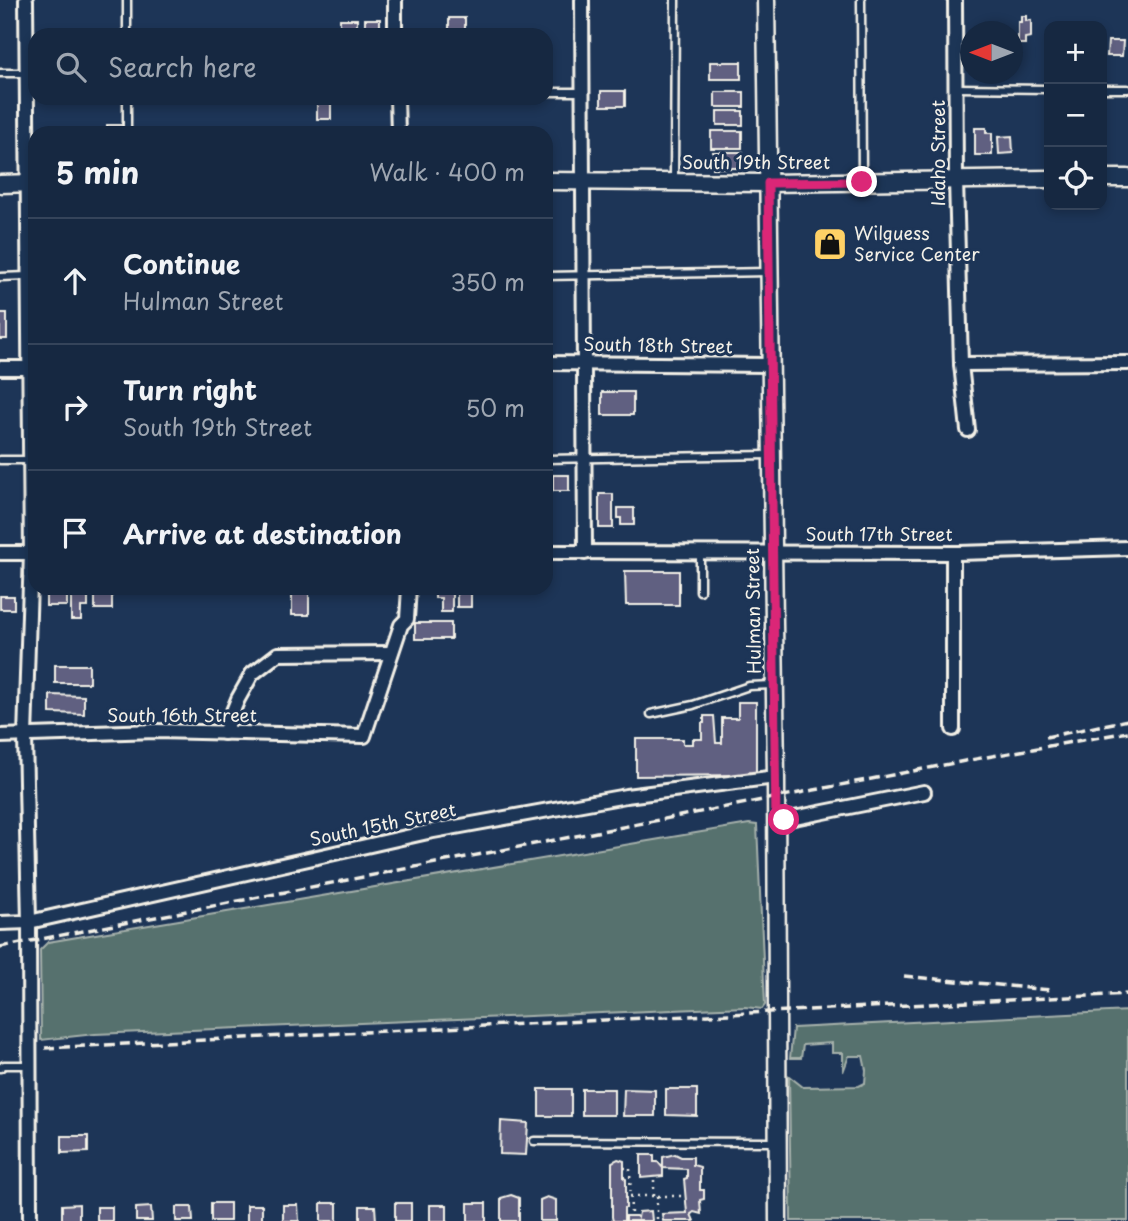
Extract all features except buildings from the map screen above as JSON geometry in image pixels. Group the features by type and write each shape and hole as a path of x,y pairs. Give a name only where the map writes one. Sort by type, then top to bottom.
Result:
{"street":[{"path":"26,0 28,95"},
{"path":"395,0 396,28"},
{"path":"582,0 585,553"},
{"name":"Hulman Street","path":"766,0 776,777 778,1221"},
{"name":"Idaho Street","path":"956,0 956,180 961,364 968,430"},
{"path":"28,105 29,126"},
{"path":"397,105 398,126"},
{"path":"1107,178 1128,177"},
{"name":"South 19th Street","path":"553,181 768,183 1044,179"},
{"path":"0,184 28,183"},
{"name":"South 18th Street","path":"553,363 769,365"},
{"path":"961,364 1128,363"},
{"path":"0,368 28,368"},
{"name":"South 17th Street","path":"553,552 953,553 1128,548"},
{"path":"0,553 28,553"},
{"path":"953,553 953,729"},
{"path":"30,1221 25,736 31,595"},
{"path":"224,733 252,674 278,654 391,653 401,625 407,619 409,595"},
{"name":"South 16th Street","path":"0,736 156,731 364,736 391,653"},
{"name":"South 15th Street","path":"0,923 29,922 428,832 626,796 776,777"},
{"path":"776,824 784,820 924,792"}],"lane":[{"path":"127,0 127,28"},
{"path":"674,182 675,0"},
{"path":"861,0 862,182"},
{"path":"0,73 27,73"},
{"path":"956,88 1044,89"},
{"path":"1107,89 1128,89"},
{"path":"553,92 582,92"},
{"path":"127,105 127,126"},
{"path":"553,276 768,272"},
{"path":"0,277 28,276"},
{"path":"553,459 771,455"},
{"path":"0,460 28,460"},
{"path":"699,553 700,591"},
{"path":"651,714 693,705 749,686 774,684"},
{"path":"0,1068 4,1065 30,1065"},
{"path":"534,1141 778,1142"}],"path":[{"path":"624,1168 630,1168 631,1216"},
{"path":"654,1178 657,1221"},
{"path":"630,1196 685,1196"}],"green space":[{"path":"749,824 757,825 765,1005 762,1009 745,1007 95,1034 41,1040 40,950 48,942"},
{"path":"1128,1011 1128,1221 791,1221 789,1076 803,1087 859,1086 865,1083 866,1070 863,1056 849,1056 843,1072 843,1053 832,1053 832,1043 803,1045 801,1058 790,1058 793,1028"}],"railway":[{"path":"1046,737 1128,720"},
{"path":"0,947 1128,732"},
{"path":"904,976 1050,990"},
{"path":"45,1048 1128,994"}],"place":[{"name":"Wilguess Service Center","path":"830,244"}],"route":[{"path":"784,820 776,824 768,183 862,182"}]}
